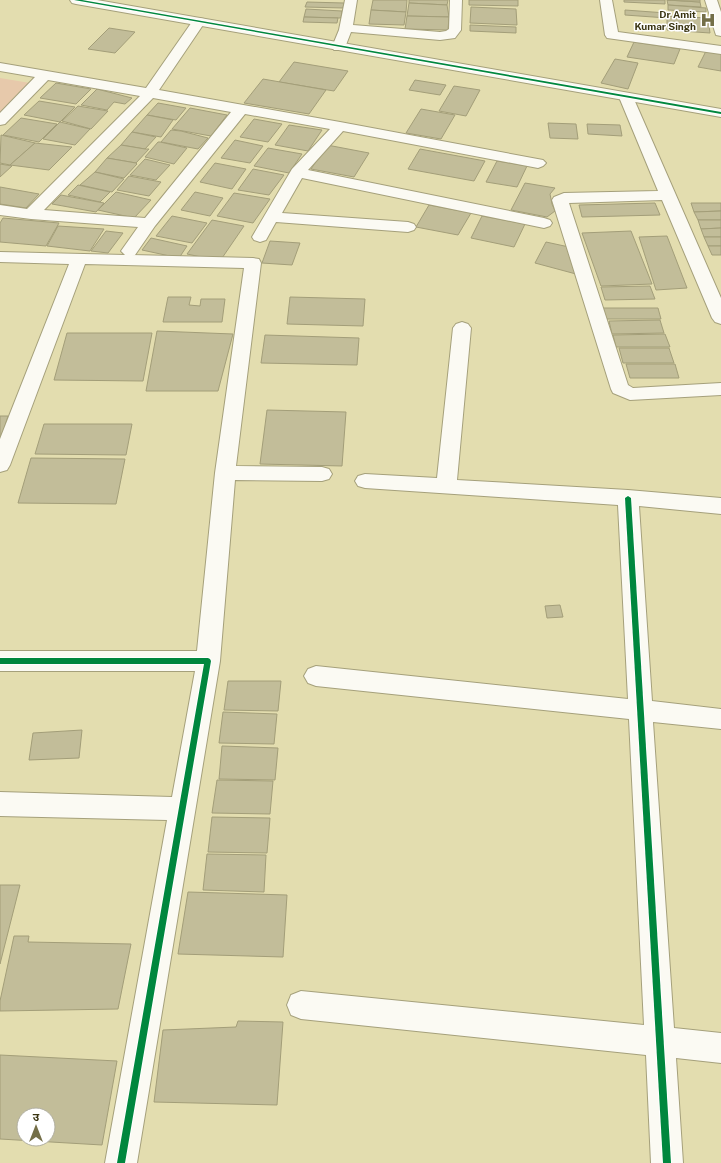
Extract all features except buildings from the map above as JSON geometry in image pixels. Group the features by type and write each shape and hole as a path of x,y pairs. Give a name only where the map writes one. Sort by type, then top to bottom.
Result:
{"street":[{"path":"76,0 721,113"},
{"path":"339,47 346,28 351,0"},
{"path":"346,28 440,36 450,35 455,30 456,0"},
{"path":"606,0 612,35 721,50"},
{"path":"711,0 721,32"},
{"path":"31,214 150,93 199,22"},
{"path":"0,67 340,126 538,164"},
{"path":"0,121 46,74"},
{"path":"626,97 721,318"},
{"path":"129,250 241,109"},
{"path":"260,237 297,172 340,126"},
{"path":"297,172 544,223"},
{"path":"669,194 564,198 560,200 620,390 630,394 721,389"},
{"path":"0,210 31,214 149,223"},
{"path":"271,217 408,227"},
{"path":"0,257 253,263 225,473 208,661 121,1163"},
{"path":"0,465 79,259"},
{"path":"446,486 462,328"},
{"path":"225,473 322,474"},
{"path":"365,481 628,498 721,506"},
{"path":"628,498 667,1163"},
{"path":"0,660 208,661"},
{"path":"316,676 640,709 721,719"},
{"path":"0,804 183,809"},
{"path":"301,1005 721,1048"}],"shaded area":[{"path":"0,78 36,84 0,119"}],"cycle path":[{"path":"76,0 721,113"},
{"path":"628,498 667,1163"},
{"path":"0,661 208,661 121,1163"}],"place":[{"name":"Dr Amit Kumar Singh","path":"708,20"}]}
